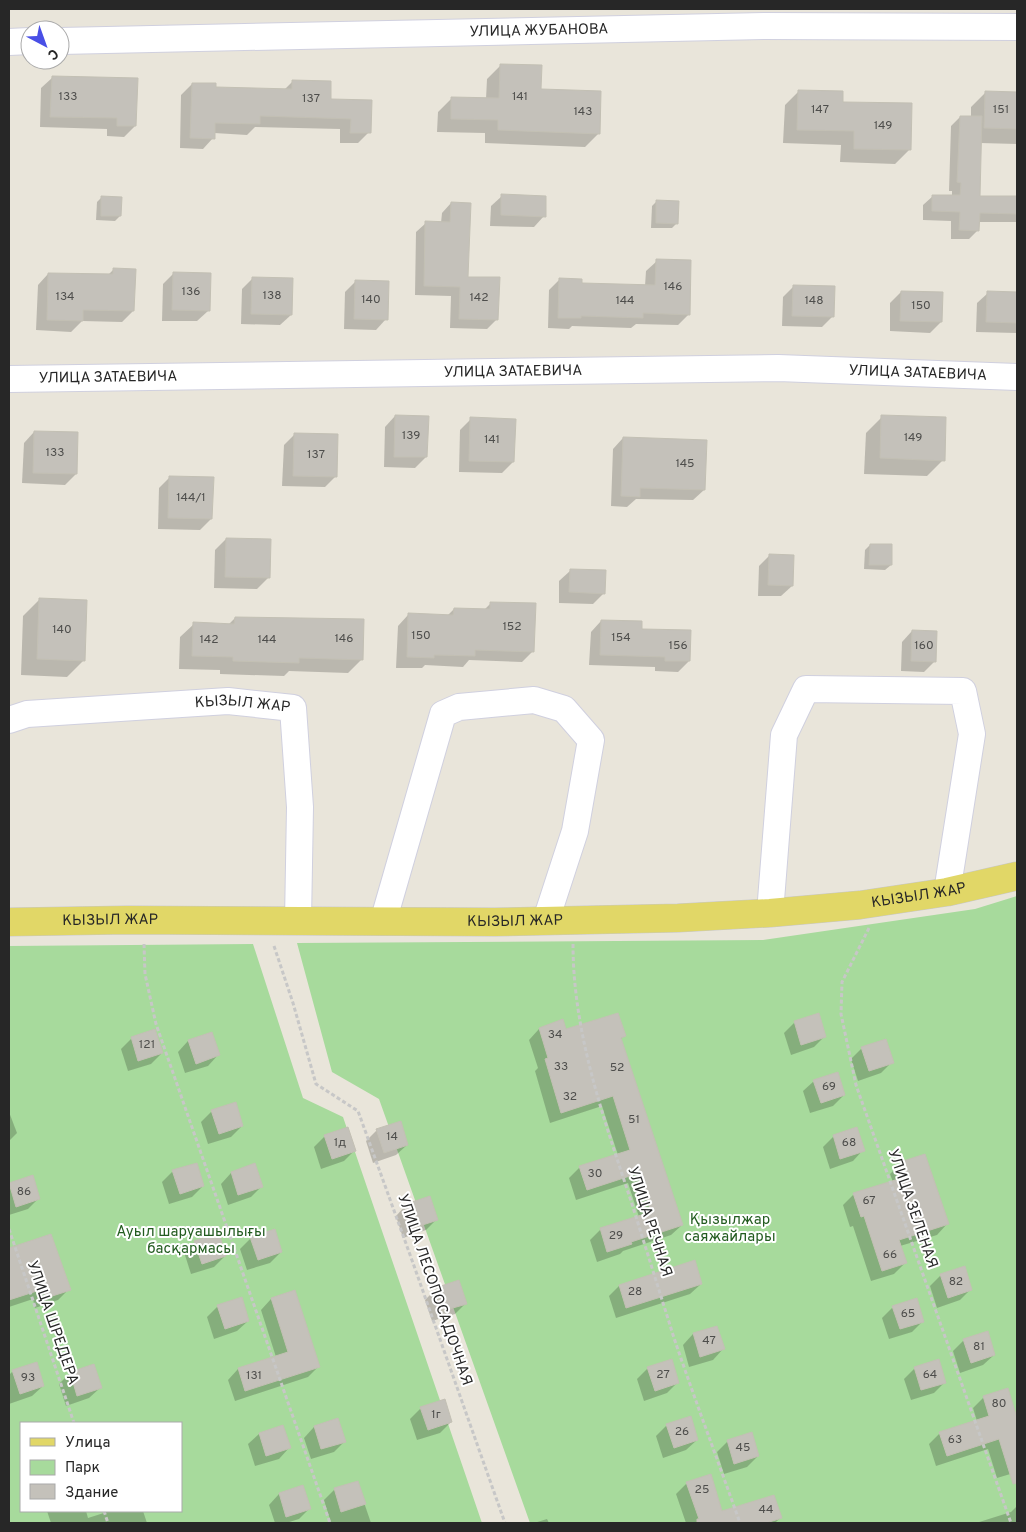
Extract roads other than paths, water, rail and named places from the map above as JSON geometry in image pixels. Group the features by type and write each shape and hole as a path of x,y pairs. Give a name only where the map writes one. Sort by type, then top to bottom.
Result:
{"main road":[{"name":"КЫЗЫЛ ЖАР","path":"9,922 143,920 496,922 678,918 816,910 946,892 1017,876"}],"street":[{"name":"УЛИЦА ЖУБАНОВА","path":"70,40 765,26 1017,27"},
{"name":"УЛИЦА ЗАТАЕВИЧА","path":"9,379 778,368 1017,377"},
{"path":"770,913 784,735 806,689 963,691 972,734 946,892"},
{"path":"383,922 443,714 460,707 534,700 564,709 591,740 575,831 546,920"},
{"name":"КЫЗЫЛ ЖАР","path":"9,720 27,714 228,701 293,708 300,807 298,922"}],"park label":[{"name":"Қызылжар саяжайлары","path":"730,1228"},
{"name":"Ауыл шаруашылығы басқармасы","path":"191,1240"}]}
